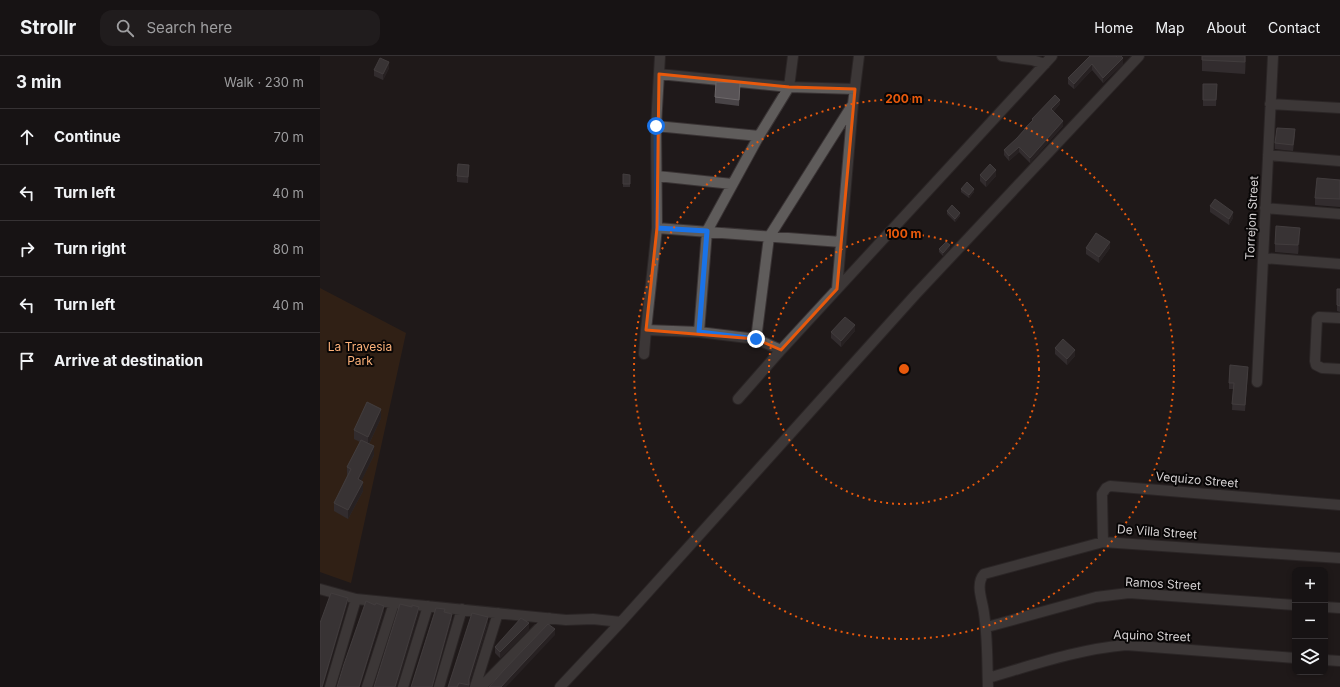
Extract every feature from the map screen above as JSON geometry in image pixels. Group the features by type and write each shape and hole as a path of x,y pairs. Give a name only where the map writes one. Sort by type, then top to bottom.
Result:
{"street":[{"path":"644,354 657,228 656,126 660,56"},
{"path":"699,332 707,231 759,136 789,87 793,56"},
{"path":"837,289 853,104 859,56"},
{"path":"1002,56 1032,60 1045,64"},
{"path":"738,399 781,350 1052,56"},
{"path":"560,687 621,622 916,294 1139,56"},
{"name":"Torrejon Street","path":"1257,382 1273,56"},
{"path":"659,74 789,87 855,89"},
{"path":"756,339 769,237 853,104"},
{"path":"1270,104 1340,108"},
{"path":"656,126 759,136"},
{"path":"1268,156 1340,161"},
{"path":"657,176 732,184"},
{"path":"1265,208 1340,214"},
{"path":"657,228 841,242"},
{"path":"1263,258 1340,264"},
{"path":"1340,318 1319,317 1317,319 1315,361 1316,365 1322,368 1340,369"},
{"path":"646,330 699,332 756,339 781,350"},
{"name":"Vequizo Street","path":"1103,542 1102,494 1106,488 1110,486 1340,505"},
{"name":"De Villa Street","path":"987,627 980,587 980,581 984,574 1103,542 1340,558"},
{"path":"320,600 322,590 356,599 566,620 593,619 621,622"},
{"name":"Ramos Street","path":"987,627 1096,597 1129,593 1292,605"},
{"path":"330,687 356,599"},
{"path":"367,687 394,603"},
{"path":"403,687 428,606"},
{"path":"1328,607 1340,608"},
{"path":"439,687 462,609"},
{"path":"475,687 498,613"},
{"path":"481,687 549,618"},
{"path":"987,627 988,682"},
{"name":"Aquino Street","path":"988,682 1086,651 1126,645 1292,658"},
{"path":"1328,660 1340,661"}],"highlighted area":[{"path":"659,74 789,87 855,89 837,289 781,350 756,339 646,330 657,228"}],"green space":[{"name":"La Travesia Park","path":"320,288 406,333 351,583 320,572"}],"building":[{"path":"1090,56 1121,56 1123,58 1103,78 1092,64 1074,84 1068,78"},
{"path":"1202,56 1245,56 1245,62 1202,60"},
{"path":"380,58 389,62 383,74 374,70"},
{"path":"716,82 740,83 739,100 715,97"},
{"path":"1203,84 1217,84 1216,100 1203,100"},
{"path":"1055,95 1060,100 1051,109 1063,121 1030,158 1019,147 1009,156 1004,150 1017,138 1033,120 1032,119"},
{"path":"1277,128 1295,129 1293,145 1275,143"},
{"path":"458,164 469,165 468,177 457,176"},
{"path":"990,164 996,170 986,181 980,175"},
{"path":"623,174 630,175 630,184 623,184"},
{"path":"1317,178 1340,180 1340,199 1315,198"},
{"path":"967,182 974,189 969,195 961,189"},
{"path":"1215,199 1233,212 1229,219 1210,206"},
{"path":"952,205 960,213 955,219 947,211"},
{"path":"1276,226 1300,228 1298,245 1275,244"},
{"path":"1096,233 1110,242 1099,257 1086,248"},
{"path":"946,242 950,245 943,253 939,249"},
{"path":"1337,289 1340,289 1340,306 1337,305"},
{"path":"845,317 855,325 841,341 831,332"},
{"path":"1063,339 1075,350 1067,359 1055,348"},
{"path":"1230,365 1248,367 1245,405 1232,404 1234,383 1229,383"},
{"path":"367,402 381,409 368,437 354,430"},
{"path":"361,440 374,446 358,479 363,482 348,510 334,503 351,469 347,467"},
{"path":"331,593 348,598 322,687 320,687 320,623"},
{"path":"366,601 375,605 376,603 384,606 359,687 337,687 344,664"},
{"path":"400,604 419,607 395,687 374,687"},
{"path":"436,608 445,609 444,612 452,614 432,687 411,687"},
{"path":"472,613 488,617 469,679 469,685 459,683 457,687 448,687"},
{"path":"521,618 529,623 500,652 495,647"},
{"path":"548,624 555,629 501,687 489,687 504,670"}],"route":[{"path":"656,126 657,228 707,231 699,332 756,339"}]}
